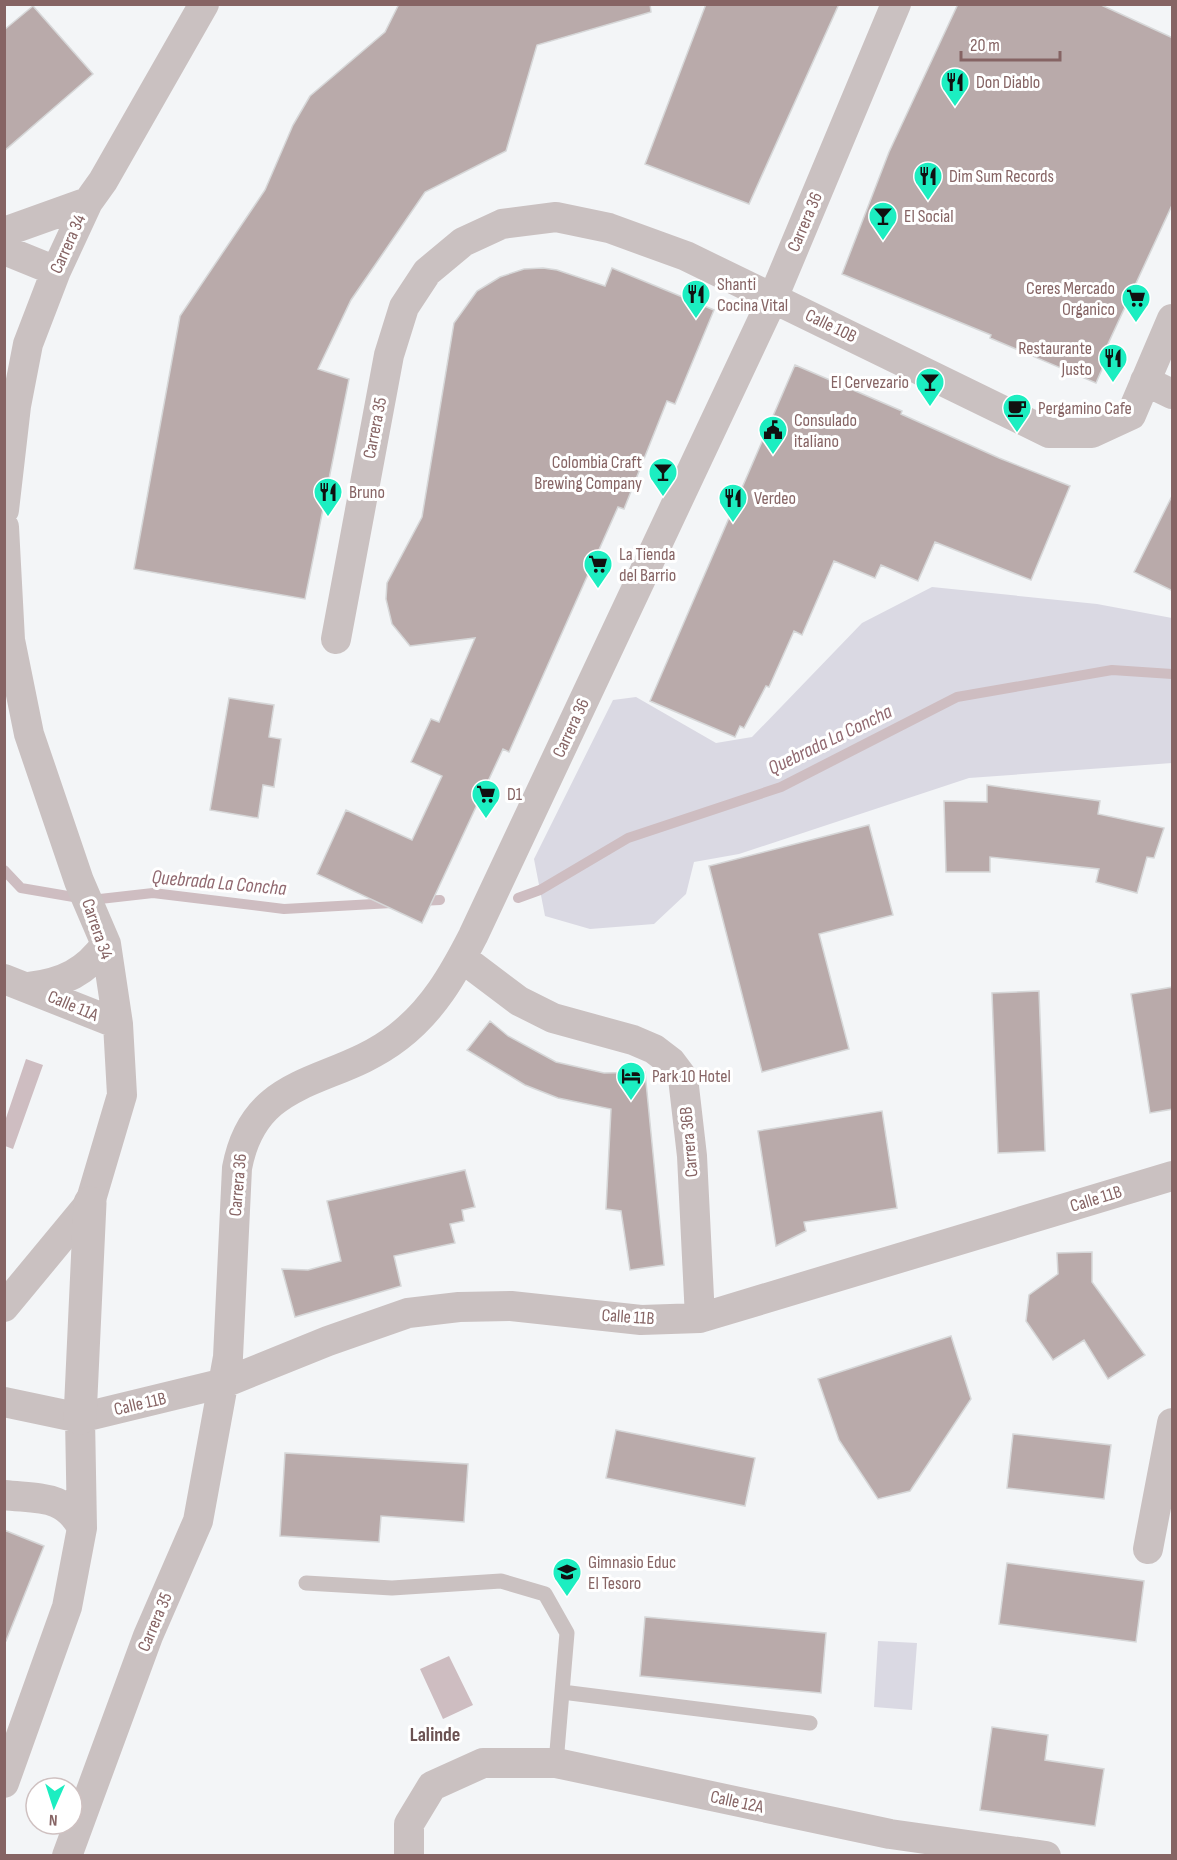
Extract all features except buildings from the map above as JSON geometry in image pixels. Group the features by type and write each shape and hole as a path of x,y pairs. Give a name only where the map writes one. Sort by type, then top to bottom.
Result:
{"street":[{"name":"Carrera 34","path":"4,510 16,406 28,344 56,271 88,202 103,181 204,4"},
{"name":"Carrera 36","path":"224,1383 228,1358 237,1168 241,1148 249,1128 261,1111 275,1098 293,1088 365,1058 397,1038 429,1009 443,992 462,958 773,298 896,4"},
{"path":"4,232 88,202"},
{"name":"Calle 10B","path":"464,242 501,224 556,217 609,228 686,256 1049,433 1092,433 1131,415 1145,381"},
{"name":"Carrera 35","path":"336,639 389,355 404,307 428,272 464,242"},
{"path":"4,250 18,253 56,271"},
{"path":"1173,319 1145,381 1173,394"},
{"name":"Carrera 34","path":"4,527 10,640 29,734 79,881 101,933 118,1024 122,1095 90,1203 4,1307"},
{"name":"Calle 11A","path":"17,983 50,984 74,974 95,959 101,933"},
{"name":"Carrera 36B","path":"462,958 519,1000 553,1018 633,1040 654,1049 671,1062 683,1078 692,1156 700,1318"},
{"name":"Calle 11A","path":"17,983 118,1024"},
{"name":"Calle 11B","path":"4,1402 80,1418 224,1383 328,1341 408,1313 459,1307 512,1306 641,1320 700,1318 1173,1176"},
{"path":"4,1782 67,1607 82,1528 80,1418 90,1203"},
{"name":"Carrera 35","path":"67,1856 148,1636 198,1521 224,1383"},
{"path":"1148,1549 1173,1423"},
{"path":"4,1495 60,1502 71,1510 82,1528"},
{"name":"Calle 12A","path":"409,1856 410,1824 432,1786 483,1763 556,1763 890,1834 1046,1856"}],"lane":[{"path":"306,1583 392,1588 501,1581 546,1594 567,1634 556,1763"},
{"path":"562,1692 810,1723"}],"shaded area":[{"path":"932,587 1097,604 1172,618 1172,763 969,778 739,854 694,862 686,894 654,924 590,929 545,916 534,859 613,700 636,697 716,743 752,737 862,623"},
{"path":"26,1059 43,1065 13,1149 5,1146 5,1121"},
{"path":"878,1641 917,1643 912,1710 874,1707"},
{"path":"449,1656 473,1705 443,1719 420,1669"}],"waterway":[{"name":"Quebrada La Concha","path":"518,898 540,890 628,838 781,787 957,697 1112,670 1172,674"},
{"name":"Quebrada La Concha","path":"4,870 21,888 91,900 153,893 284,909 392,903"},
{"name":"Quebrada La Concha","path":"420,901 440,900"}],"place":[{"name":"Don Diablo","path":"955,108"},
{"name":"Dim Sum Records","path":"928,202"},
{"name":"El Social","path":"883,242"},
{"name":"Shanti Cocina Vital","path":"696,320"},
{"name":"Ceres Mercado Organico","path":"1136,324"},
{"name":"Restaurante Justo","path":"1113,384"},
{"name":"El Cervezario","path":"930,408"},
{"name":"Pergamino Cafe","path":"1017,434"},
{"name":"Consulado italiano","path":"773,456"},
{"name":"Colombia Craft Brewing Company","path":"663,498"},
{"name":"Bruno","path":"328,518"},
{"name":"Verdeo","path":"733,524"},
{"name":"La Tienda del Barrio","path":"598,590"},
{"name":"D1","path":"486,820"},
{"name":"Park 10 Hotel","path":"631,1102"},
{"name":"Gimnasio Educ El Tesoro","path":"567,1598"}],"district":[{"name":"Lalinde","path":"435,1735"}]}
